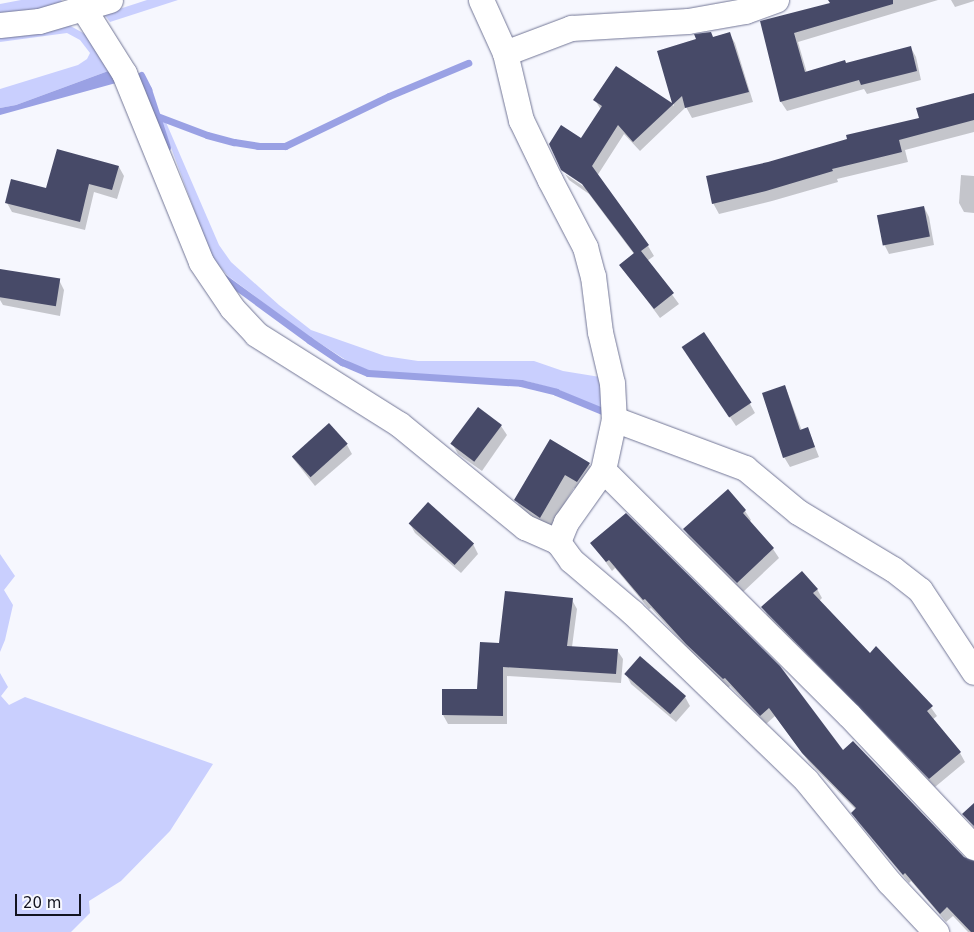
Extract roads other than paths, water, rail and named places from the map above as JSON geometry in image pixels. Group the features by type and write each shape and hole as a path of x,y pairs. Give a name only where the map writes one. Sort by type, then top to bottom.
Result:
{"street":[{"path":"0,26 39,21 110,0"},
{"path":"481,0 505,53 522,120 550,180 585,247 593,276 600,332 612,383 614,419 603,470 566,522 558,542"},
{"path":"505,53 571,28 688,21 745,11 776,0"},
{"path":"83,8 124,73 182,220 201,262 232,308 256,334 399,424 525,527 558,542 571,560 632,612 806,780 888,882 936,932"},
{"path":"614,419 745,468 798,512 893,569 920,590 974,672"},
{"path":"603,470 849,715 974,847"}],"waterway":[{"path":"157,116 207,135 234,142 258,146 285,146 389,96 468,63"},
{"path":"141,75 148,89 167,147"},
{"path":"223,277 342,362 368,373 521,383 556,392 602,411"}]}
